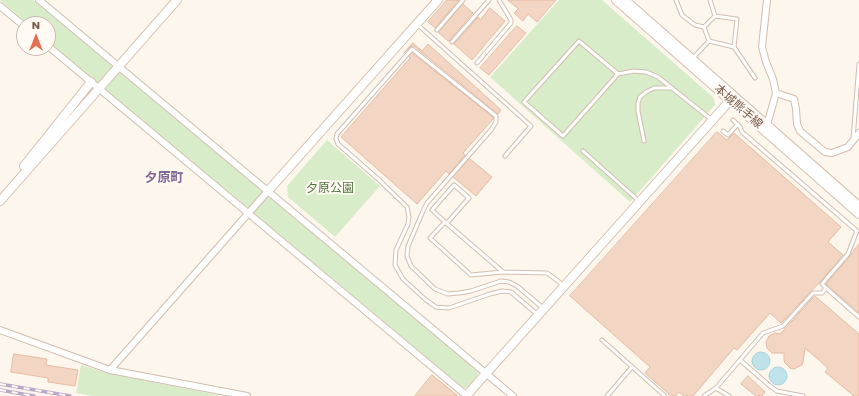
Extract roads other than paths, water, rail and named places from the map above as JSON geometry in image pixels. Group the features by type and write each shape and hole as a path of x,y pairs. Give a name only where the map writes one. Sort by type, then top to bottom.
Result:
{"street":[{"path":"38,0 514,396"},
{"path":"0,201 177,0"},
{"path":"110,370 438,0"},
{"name":"本城熊手線","path":"616,0 732,98 767,125 859,206"},
{"name":"本城熊手線","path":"625,0 692,59 732,98 859,214"},
{"path":"767,0 762,46 776,93 767,125"},
{"path":"0,6 16,19"},
{"path":"56,53 466,396 732,98"},
{"path":"0,196 91,82"},
{"path":"776,93 794,99 797,124 800,131 825,152 832,153 848,147 859,133"},
{"path":"0,330 110,370 247,396"}],"lane":[{"path":"437,30 463,0"},
{"path":"452,42 489,0"},
{"path":"476,63 511,23 511,20 499,0"},
{"path":"676,0 682,15 695,25 704,27"},
{"path":"710,0 715,16"},
{"path":"704,27 715,16"},
{"path":"715,16 736,19 734,47 755,78"},
{"path":"417,24 532,126 505,156"},
{"path":"704,27 709,41"},
{"path":"618,74 579,41 524,102 563,136 618,74 634,71 646,72 658,77 712,120"},
{"path":"692,59 709,41"},
{"path":"709,41 734,47"},
{"path":"538,315 511,292 502,291 449,308 436,306 426,300 403,279 395,265 396,250 408,224 409,217 407,207 338,144 336,139 337,134 412,48 496,116 496,122 491,130 427,203 408,246 407,256 410,266 435,289 448,294 471,291 501,281 509,282 517,286 544,308"},
{"path":"853,141 859,64"},
{"path":"644,142 638,111 640,97 654,88 671,88"},
{"path":"733,120 738,124 742,132 858,232 848,254 822,284 859,317"},
{"path":"723,131 728,135 738,124"},
{"path":"583,151 639,201"},
{"path":"503,272 446,223 432,210 454,185 470,198 446,223 430,238 471,275 503,272 546,274 564,286"},
{"path":"704,396 716,388 764,333 783,326 813,293 822,293 826,288"},
{"path":"602,340 665,396"},
{"path":"740,360 771,387 778,391 803,396"},
{"path":"607,396 632,367"},
{"path":"716,388 729,396"}],"water":[{"path":"757,352 765,352 770,357 768,368 765,370 757,370 752,365 752,357"},
{"path":"774,367 782,367 787,372 785,383 782,385 774,385 769,380 769,372"}],"railway":[{"path":"0,384 70,396"},
{"path":"0,390 34,396"}],"district":[{"name":"夕原町","path":"164,179"}],"park label":[{"name":"夕原公園","path":"330,189"}]}
